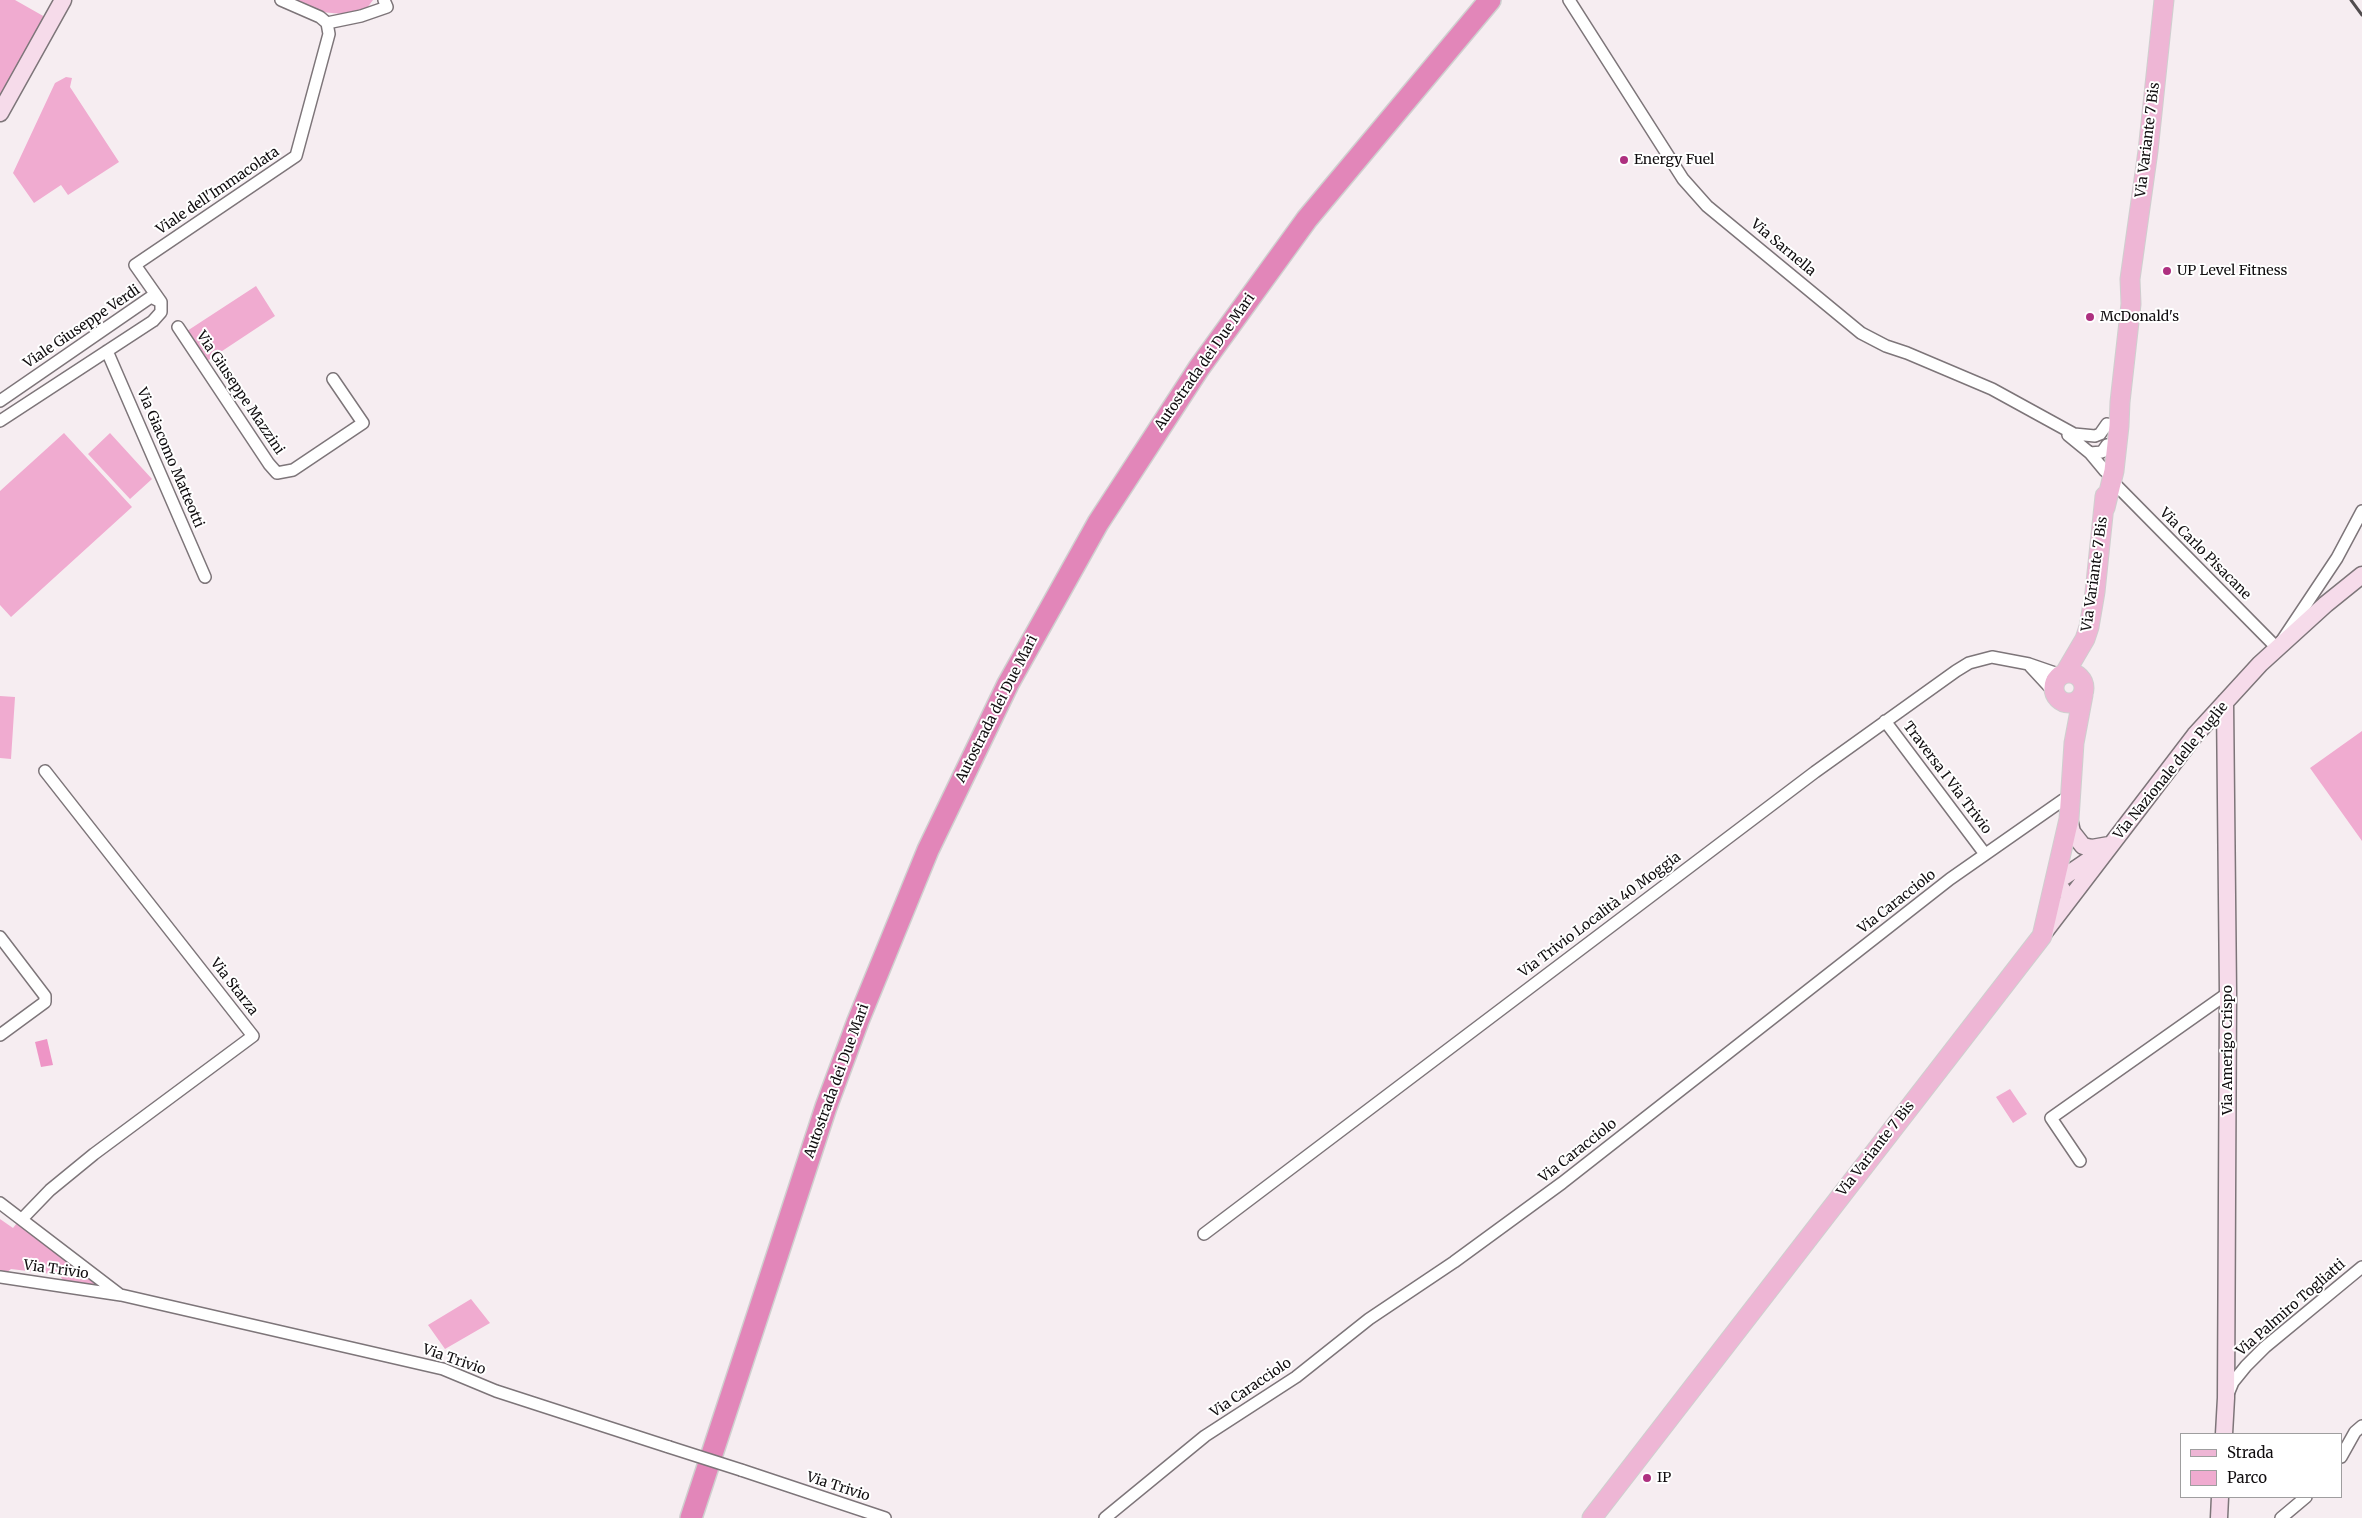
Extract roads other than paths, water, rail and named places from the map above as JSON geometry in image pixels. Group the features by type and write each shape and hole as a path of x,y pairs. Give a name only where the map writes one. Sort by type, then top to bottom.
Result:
{"highway":[{"name":"Autostrada dei Due Mari","path":"677,1518 813,1102 845,1015 879,928 916,844 997,677 1087,516 1187,360 1296,210 1472,0"},
{"name":"Autostrada dei Due Mari","path":"691,1518 823,1116 858,1021 928,850 1008,684 1098,523 1198,368 1307,219 1490,0"}],"main road":[{"name":"Via Variante 7 Bis","path":"2108,476 2120,426 2120,402 2130,304 2130,279 2148,151 2164,0"},
{"name":"Via Variante 7 Bis","path":"1592,1518 2042,936 2069,819 2074,743 2083,690 2085,639 2093,610 2105,508 2108,476 2107,424 2122,302 2130,279"},
{"name":"Via Variante 7 Bis","path":"2107,445 2120,402"},
{"name":"Via Variante 7 Bis","path":"2063,674 2085,639"},
{"path":"2070,672 2080,677 2083,690 2071,703 2056,695 2055,683 2063,674 2070,672"},
{"name":"Via Variante 7 Bis","path":"2056,695 2074,743"}],"street":[{"path":"0,113 63,0"},
{"path":"281,0 320,17 327,23 387,8 384,0"},
{"name":"Via Sarnella","path":"1569,0 1683,179 1707,206 1861,333 1886,346 1992,389 2058,427"},
{"name":"Viale dell'Immacolata","path":"161,302 135,265 296,156 329,34 327,23"},
{"name":"Viale Giuseppe Verdi","path":"0,401 151,297 161,302 161,312 153,320 0,421"},
{"name":"Via Giuseppe Mazzini","path":"178,327 269,464 277,472 294,470 363,423 333,379"},
{"name":"Via Giacomo Matteotti","path":"107,351 205,577"},
{"path":"2058,427 2074,434 2089,437 2100,434 2107,424"},
{"name":"Via Carlo Pisacane","path":"2058,427 2090,453 2108,476 2157,529 2277,648"},
{"path":"2090,453 2102,452 2107,445"},
{"path":"2277,648 2337,558 2362,511"},
{"name":"Via Nazionale delle Puglie","path":"2042,936 2195,735 2277,648 2362,575"},
{"name":"Via Trivio Località 40 Moggia","path":"1204,1234 1885,721 1969,663 1992,657 2029,664 2063,674"},
{"path":"2029,664 2056,695"},
{"name":"Via Amerigo Crispo","path":"2224,1433 2226,1398 2228,993 2226,702"},
{"name":"Traversa I Via Trivio","path":"1885,721 1985,854"},
{"name":"Via Starza","path":"22,1219 50,1190 94,1154 253,1036 45,772"},
{"name":"Via Caracciolo","path":"1105,1518 1205,1436 1296,1376 1369,1319 1454,1262 1562,1183 1985,854 2063,800"},
{"name":"Via Nazionale delle Puglie","path":"2069,819 2076,840 2083,846 2092,848 2112,844"},
{"name":"Via Nazionale delle Puglie","path":"2055,883 2112,844"},
{"path":"2055,883 2065,891 2077,889"},
{"path":"0,937 46,996 45,1002 0,1035"},
{"path":"2080,1161 2051,1118 2228,993"},
{"path":"0,1203 121,1295"},
{"name":"Via Palmiro Togliatti","path":"2226,1398 2234,1382 2265,1347 2362,1267"},
{"name":"Via Trivio","path":"0,1277 121,1295 442,1369 496,1391 885,1518"},
{"path":"2342,1455 2355,1432 2362,1426"},
{"path":"2218,1518 2220,1498"},
{"path":"2281,1518 2305,1498"}],"railway":[{"path":"2351,0 2362,15"}],"place":[{"name":"Energy Fuel","path":"1624,160"},
{"name":"UP Level Fitness","path":"2167,271"},
{"name":"McDonald's","path":"2090,317"},
{"name":"IP","path":"1647,1478"}]}
